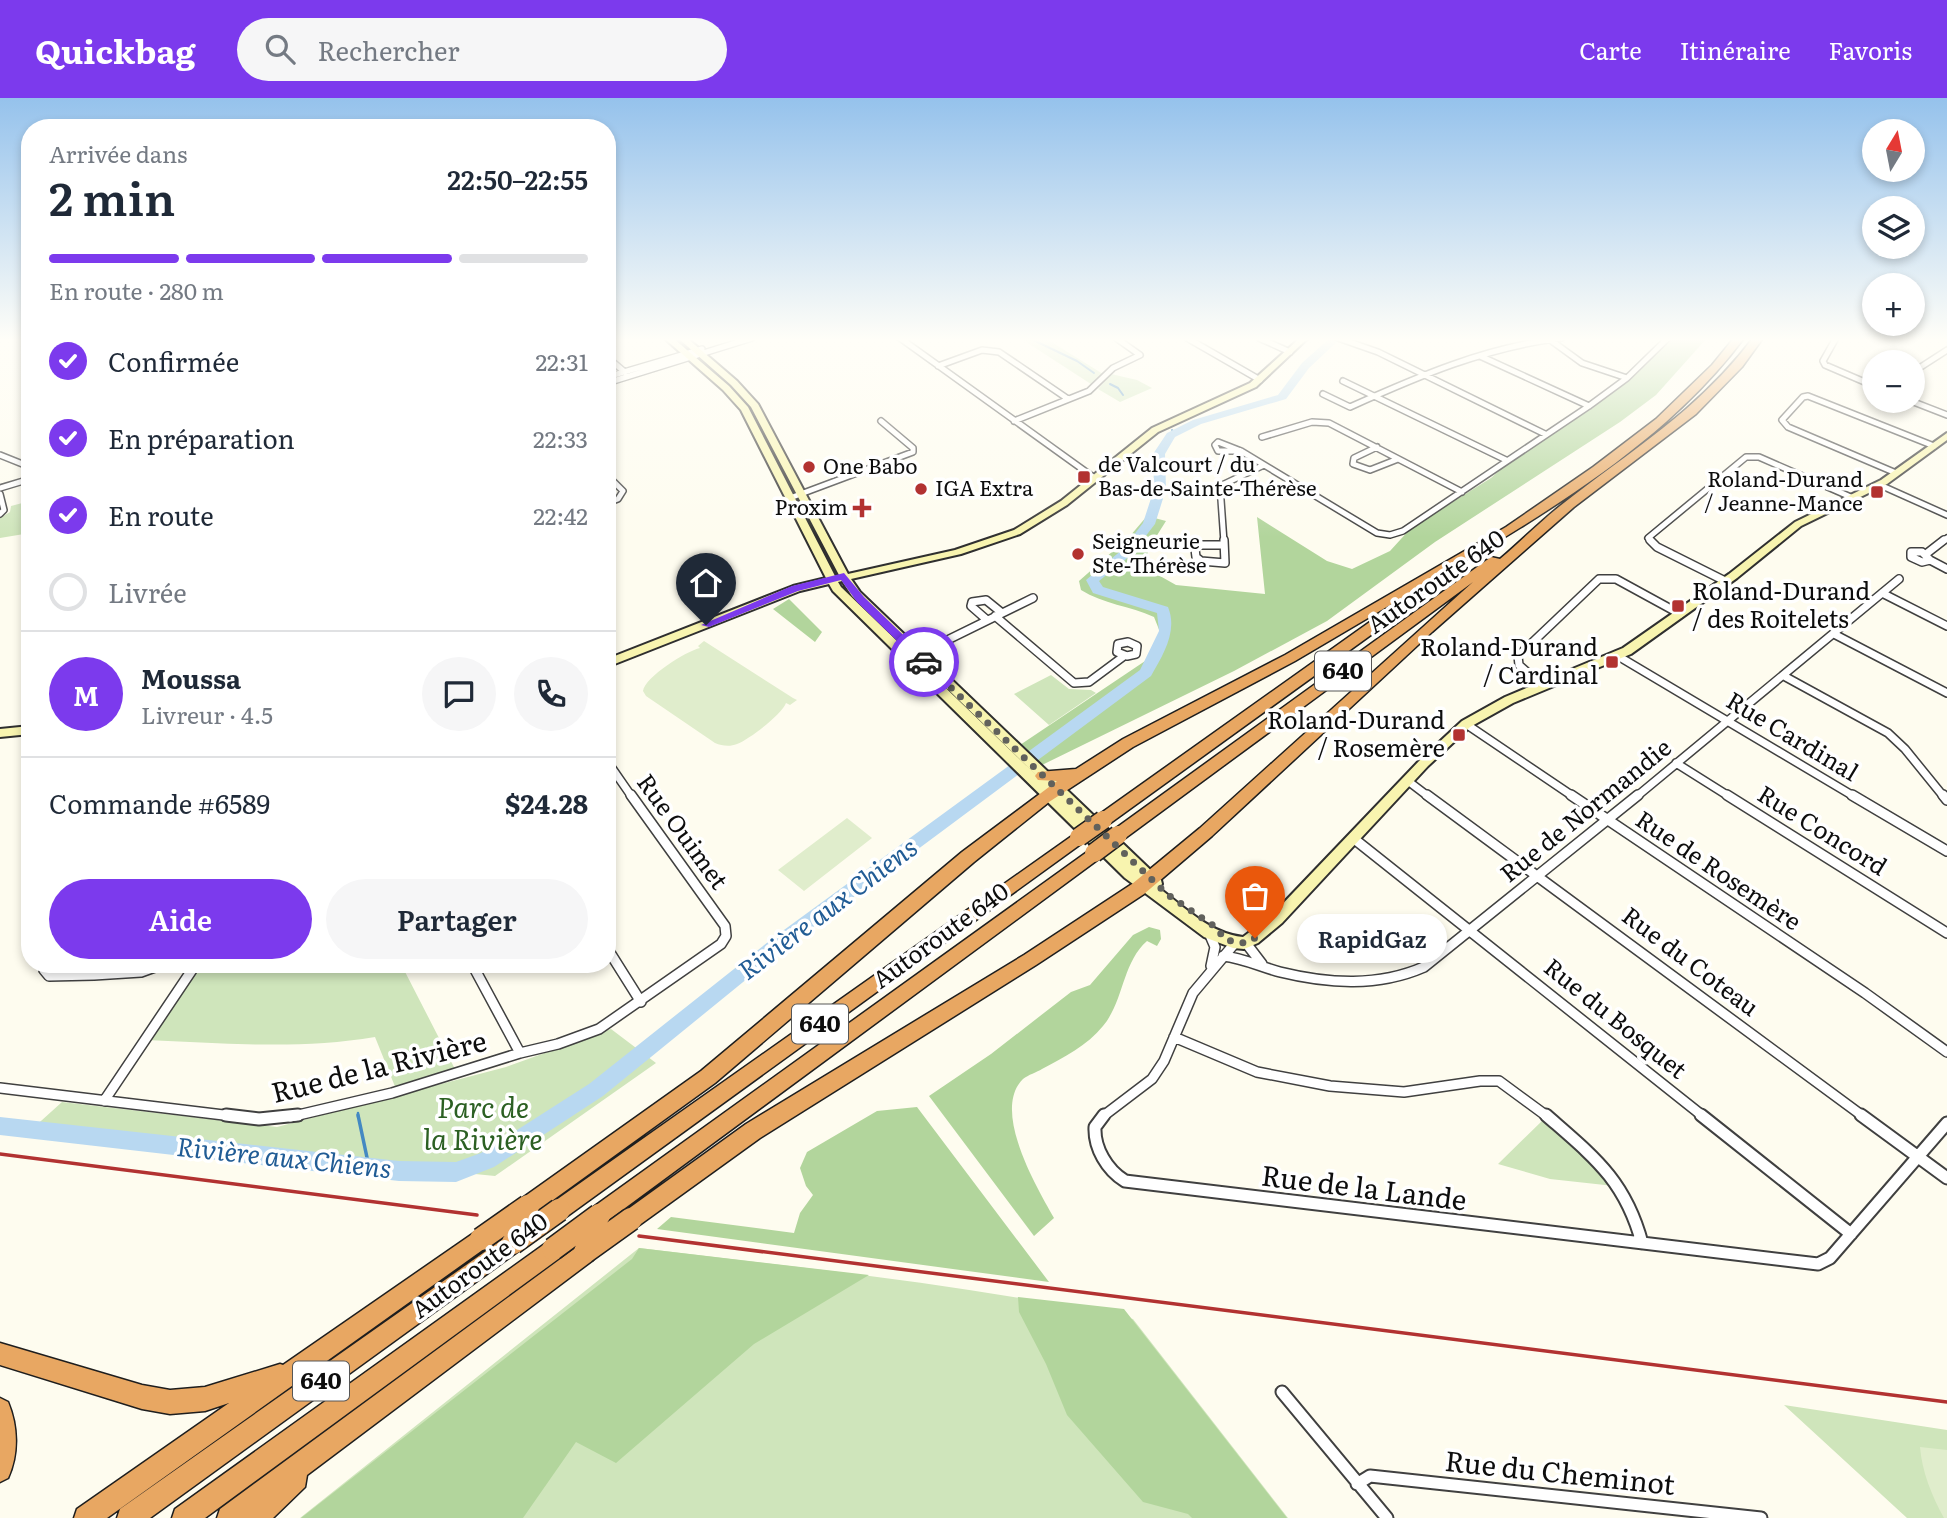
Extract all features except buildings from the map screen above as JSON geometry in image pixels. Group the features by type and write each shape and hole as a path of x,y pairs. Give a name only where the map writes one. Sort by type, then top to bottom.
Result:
{"highway":[{"name":"Autoroute 640","path":"129,1518 1509,530 1678,404"},
{"name":"Autoroute 640","path":"184,1518 1567,507 1701,404"},
{"path":"229,1518 752,1131 1063,939 1147,882 1567,507"},
{"path":"86,1518 528,1206 729,1060 1027,809 1041,781 1077,775 1158,727 1290,659 1509,530"},
{"path":"0,1354 142,1397 170,1402 205,1399 293,1371"},
{"path":"0,1410 5,1435 0,1470"},
{"path":"255,1518 344,1432"}],"street":[{"path":"740,404 830,579 842,595 913,657 1147,882 1264,966"},
{"path":"754,404 844,576 860,600 913,657"},
{"path":"991,404 1096,479"},
{"path":"1014,421 1055,404"},
{"path":"616,659 780,594 830,579 951,554 997,540 1041,519 1159,428 1212,404"},
{"path":"1391,404 1506,460"},
{"path":"1486,404 1545,434"},
{"path":"1585,404 1589,406"},
{"path":"1796,404 1782,420 1788,427 1896,473"},
{"path":"1829,404 1934,446"},
{"path":"1241,452 1382,535 1403,531 1589,406"},
{"path":"1925,406 1947,415"},
{"path":"790,498 913,452 913,448 881,421"},
{"path":"1262,438 1320,422 1329,423 1462,492"},
{"path":"1210,968 1216,947 1228,939 1277,919 1408,780 1466,724 1491,708 1618,656 1725,582 1798,524 1880,485 1947,436"},
{"path":"1377,447 1354,458 1353,464 1361,470 1373,470 1398,459"},
{"path":"0,455 21,463"},
{"path":"1725,582 1657,547 1647,538 1746,457 1759,457 1853,498"},
{"path":"1223,545 1198,545 1195,549 1196,558 1201,561 1225,563 1220,486 1264,465"},
{"path":"0,488 21,482"},
{"path":"616,484 623,491 616,500"},
{"path":"1880,485 1947,515"},
{"path":"0,494 4,510 0,514"},
{"path":"1947,538 1928,557 1947,569"},
{"path":"1543,686 1520,665 1518,656 1599,579 1616,579 1680,614"},
{"name":"Rue de Normandie","path":"1223,956 1238,957 1283,972 1363,982 1388,980 1424,967 1729,722 1899,579"},
{"path":"1882,593 1947,626"},
{"path":"913,657 1033,598"},
{"path":"987,620 971,606 972,601 986,600 1076,684 1089,682 1124,656"},
{"path":"1834,634 1947,693"},
{"name":"Rue Cardinal","path":"1618,656 1947,851"},
{"path":"1784,676 1888,733 1905,749 1947,800"},
{"name":"Rue de Rosemère","path":"1466,724 1865,993 1947,1052"},
{"path":"0,733 21,731"},
{"name":"Rue Concord","path":"1676,762 1947,933"},
{"name":"Rue Ouimet","path":"616,774 725,926"},
{"name":"Rue du Coteau","path":"1408,780 1947,1178"},
{"name":"Rue du Bosquet","path":"1353,838 1851,1234"},
{"name":"Rue de la Rivière","path":"0,1087 275,1120 392,1093 520,1053 558,1044 599,1029 721,944 726,936 725,926"},
{"name":"Rue de la Lande","path":"1228,939 1223,956 1210,968 1188,1001 1165,1059 1151,1079 1134,1096 1103,1115 1096,1125 1096,1139 1105,1158 1114,1173 1125,1181 1818,1264 1830,1258 1947,1123"},
{"path":"616,962 641,1002"},
{"path":"46,973 49,976 125,973"},
{"path":"104,1101 190,973"},
{"path":"476,973 520,1053"},
{"path":"1174,1037 1245,1068 1308,1082 1415,1092 1488,1080 1503,1082 1614,1179 1627,1198 1642,1243"},
{"path":"1282,1392 1387,1518"},
{"name":"Rue du Cheminot","path":"1357,1484 1370,1476 1761,1518"}],"green space":[{"path":"1597,404 1644,404 1435,542 1327,621 1234,671 1042,765 1020,745 1157,653 1160,632 1154,617 1089,595 1081,590 1079,581 1130,536 1147,516 1166,521 1149,548 1144,567 1176,585 1265,594 1257,517 1327,561 1352,569 1390,551 1411,528 1491,478 1511,460"},
{"path":"21,503 21,534 0,538 0,518 10,512 11,506"},
{"path":"789,599 822,632 815,642 773,609"},
{"path":"704,641 797,700 790,705 786,703 772,719 743,741 729,746 715,743 646,696 643,691 645,685 658,672 676,659 700,648 698,646"},
{"path":"1051,675 1069,689 1091,690 1096,693 1049,725 1014,694"},
{"path":"847,818 872,838 804,891 778,870"},
{"path":"1149,927 1160,930 1161,939 1157,946 1147,941 1139,950 1103,1026 1075,1051 1023,1079 1014,1093 1014,1129 1020,1149 1054,1218 1034,1236 929,1096 991,1054 1071,992 1090,985 1133,935"},
{"name":"Parc de la Rivière","path":"190,973 406,973 458,1075 398,1094 375,1037 289,1044 146,1040"},
{"name":"Parc de la Rivière","path":"611,1029 656,1063 495,1176 31,1130 62,1102 277,1127 506,1067"},
{"path":"917,1107 1049,1282 657,1229 671,1217 794,1233 800,1213 813,1195 806,1186 800,1168 807,1152 877,1111"},
{"path":"1543,1120 1614,1186 1550,1179 1498,1164"},
{"path":"639,1248 949,1287 1133,1319 1288,1518 300,1518"},
{"path":"639,1248 869,1275 754,1344 616,1463 576,1442 523,1518 301,1518 632,1259"},
{"path":"1018,1297 1124,1309 1287,1518 1192,1518 1188,1514 1143,1502 1067,1415 1046,1364 1019,1312"},
{"path":"1784,1405 1947,1430 1947,1518 1907,1518"},
{"path":"1920,1447 1947,1450 1947,1518 1944,1518 1928,1484"}],"waterway":[{"name":"Rivière aux Chiens","path":"0,1126 399,1171 456,1172 487,1160 596,1090 779,943 1146,673 1166,631 1163,610 1098,590 1092,580 1127,552 1149,524 1160,489 1159,454 1171,435 1197,422 1257,404"},
{"name":"Rivière aux Chiens","path":"1172,430 1175,433"},
{"path":"358,1115 369,1167"}],"railway":[{"path":"0,1154 477,1215"},
{"path":"639,1236 1947,1402"}],"way so far":[{"path":"924,662 1168,895 1214,926 1226,940 1244,943 1255,938"}],"place":[{"name":"One Babo","path":"809,467"},
{"name":"de Valcourt / du Bas-de-Sainte-Thérèse","path":"1084,477"},
{"name":"IGA Extra","path":"921,489"},
{"name":"Roland-Durand / Jeanne-Mance","path":"1877,492"},
{"name":"Proxim","path":"862,508"},
{"name":"Seigneurie Ste-Thérèse","path":"1078,554"},
{"name":"Roland-Durand / des Roitelets","path":"1678,606"},
{"name":"Roland-Durand / Cardinal","path":"1612,662"},
{"name":"Roland-Durand / Rosemère","path":"1459,735"},
{"name":"RapidGaz","path":"1255,938"}],"route":[{"path":"706,625 780,594 822,580 844,576 860,600 924,662"}]}
